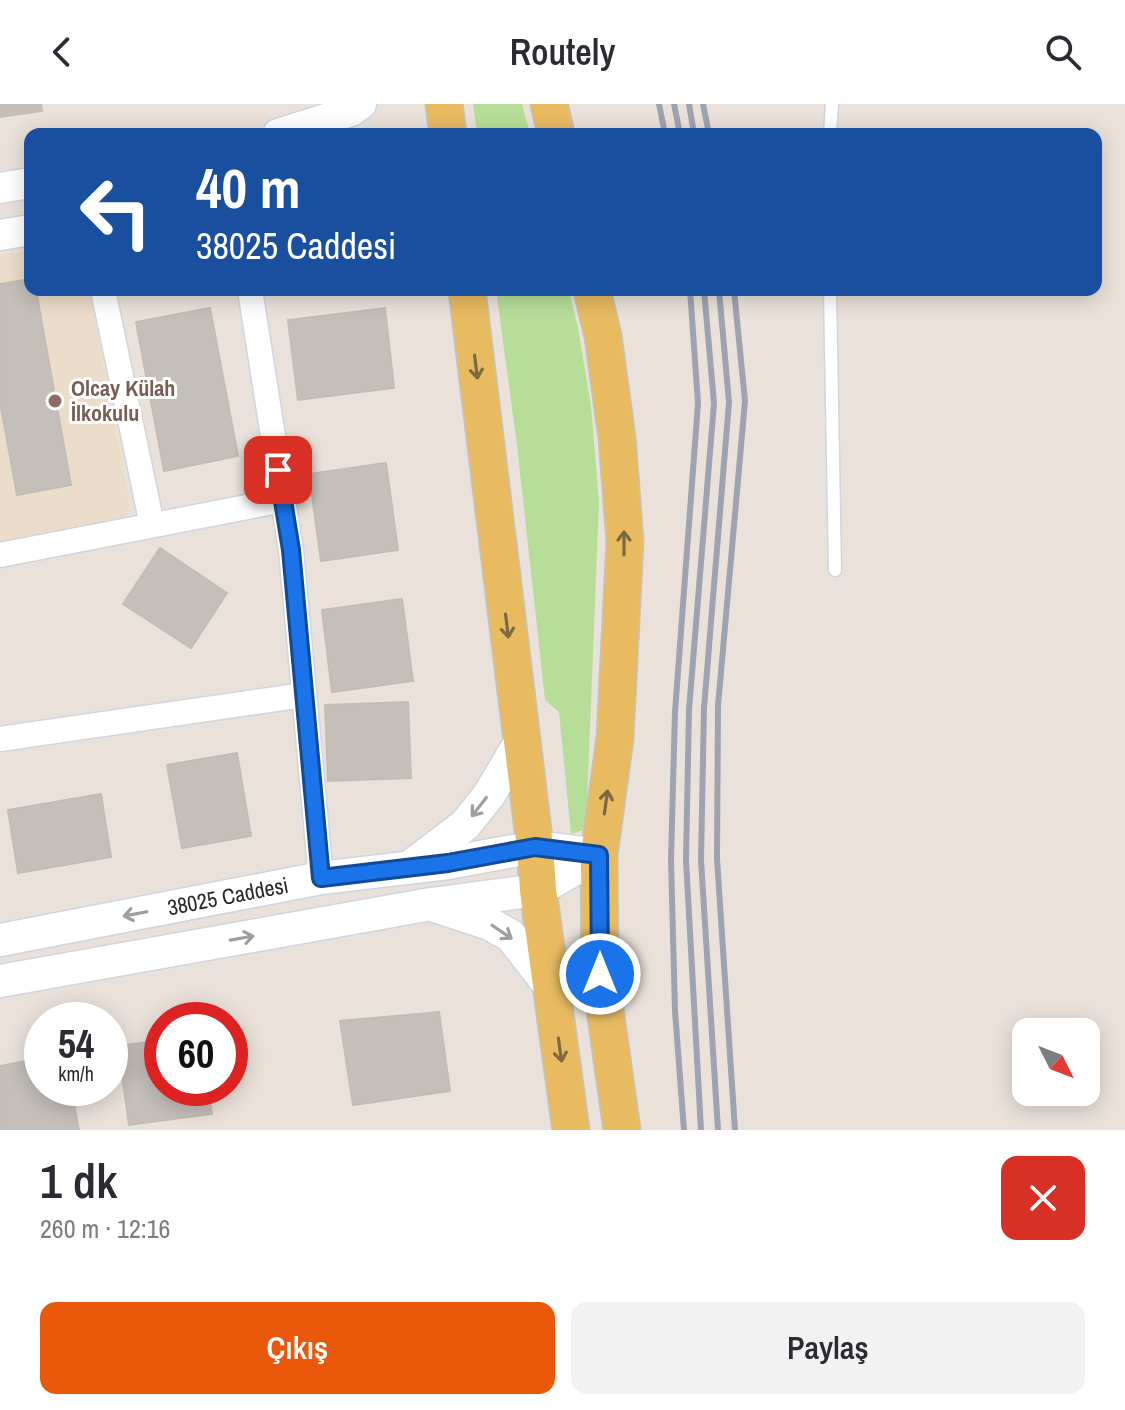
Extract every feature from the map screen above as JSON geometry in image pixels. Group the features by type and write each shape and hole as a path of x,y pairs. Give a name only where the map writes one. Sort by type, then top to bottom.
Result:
{"main road":[{"path":"444,104 447,128"},
{"path":"549,104 555,128"},
{"path":"468,296 538,890 571,1130"},
{"path":"593,296 603,336 617,438 625,541 615,738 599,855 600,974 622,1130"},
{"path":"409,868 465,825 489,795 521,741"},
{"name":"38025 Caddesi","path":"0,940 321,878 409,868 535,847 599,855"},
{"path":"538,890 599,855"},
{"name":"38025 Caddesi","path":"0,981 431,904 538,890"},
{"path":"431,904 490,924 511,936 552,989"}],"street":[{"path":"297,128 351,111 361,104"},
{"path":"0,188 24,184"},
{"path":"0,235 24,231"},
{"path":"104,296 152,525"},
{"path":"251,296 291,550 321,878"},
{"path":"0,555 283,500"},
{"path":"0,739 304,695"}],"lane":[{"path":"830,128 832,104"},
{"path":"830,296 835,570"}],"shaded area":[{"name":"Olcay Külah İlkokulu","path":"24,251 24,296 90,296 131,512 122,520 0,544 0,256"}],"green space":[{"path":"473,104 522,104 528,128 476,128"},
{"path":"497,296 570,296 591,406 599,501 586,829 571,834 559,712 545,700"}],"building":[{"path":"0,104 41,104 42,111 0,117"},
{"path":"24,280 24,296 37,296 71,485 17,495 0,402 0,284"},
{"path":"210,308 238,456 164,471 136,322"},
{"path":"385,308 394,388 298,400 288,320"},
{"path":"386,463 398,550 321,561 309,474"},
{"path":"160,548 227,593 191,648 123,604"},
{"path":"402,599 413,681 332,692 322,610"},
{"path":"408,702 411,778 328,781 325,705"},
{"path":"237,753 251,836 182,848 167,765"},
{"path":"101,794 111,857 18,873 8,810"},
{"path":"439,1012 450,1091 353,1105 340,1021"},
{"path":"144,1042 144,1106 211,1106 212,1114 129,1125 126,1106 128,1045"},
{"path":"24,1061 24,1106 74,1106 79,1130 0,1130 0,1066"}],"railway":[{"path":"659,104 664,128"},
{"path":"674,104 679,128"},
{"path":"689,104 693,128"},
{"path":"703,104 708,128"},
{"path":"684,1130 675,1011 671,860 675,712 698,403 690,296"},
{"path":"701,1130 686,860 689,710 714,403 705,296"},
{"path":"718,1130 701,860 704,708 729,402 720,296"},
{"path":"735,296 745,401 718,706 717,859 735,1130"}],"place":[{"name":"Olcay Külah İlkokulu","path":"55,401"}],"route":[{"path":"278,470 291,550 321,878 448,863 535,847 599,855 600,974"}]}
